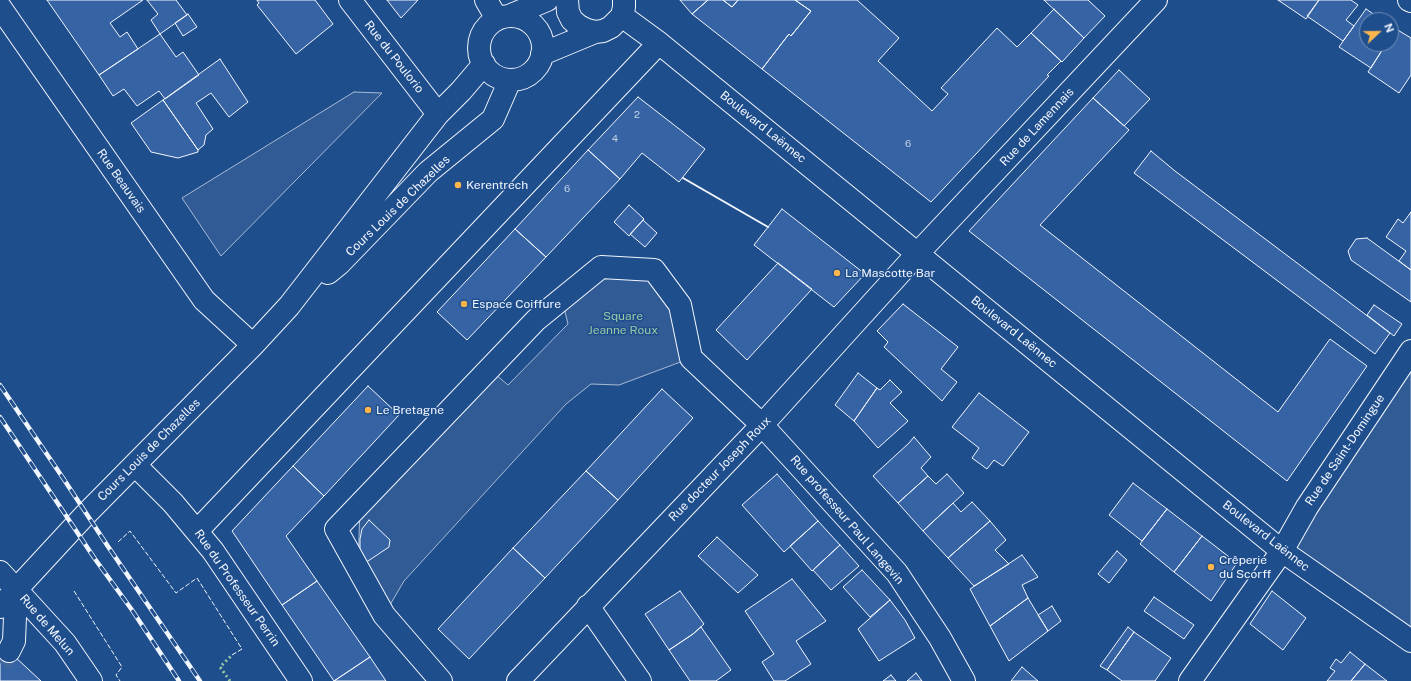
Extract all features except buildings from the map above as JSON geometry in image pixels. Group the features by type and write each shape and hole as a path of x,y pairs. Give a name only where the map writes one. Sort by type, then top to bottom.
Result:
{"street":[{"name":"Rue du Poulorio","path":"350,0 438,114"},
{"path":"486,0 503,18"},
{"path":"503,18 519,17 528,21 535,27 540,35 542,54 538,64 531,73 521,78 510,80 500,78 490,72 480,55 482,34 488,25 503,18 547,0"},
{"path":"567,0 568,12 572,20 586,30 595,32"},
{"name":"Rue de Lamennais","path":"918,253 1156,0"},
{"name":"Rue Beauvais","path":"0,7 204,300 253,345"},
{"path":"542,54 611,27 623,8"},
{"name":"Boulevard Laënnec","path":"623,8 659,42 1282,550 1411,642"},
{"path":"197,531 659,42"},
{"name":"Cours Louis de Chazelles","path":"7,597 134,465 253,345 289,306 438,114 461,92 484,64"},
{"name":"Cours Louis de Chazelles","path":"289,306 339,264 428,172 493,118 510,80"},
{"name":"Rue docteur Joseph Roux","path":"518,681 762,424 918,253"},
{"path":"440,681 384,615 336,529 536,320 601,267 654,270 680,305 691,358 762,424"},
{"name":"Rue de Saint-Domingue","path":"1190,681 1282,550 1307,508 1411,352"},
{"name":"Rue professeur Paul Langevin","path":"762,424 897,573 940,638 964,681"},
{"name":"Rue du Professeur Perrin","path":"134,465 173,503 213,551 301,681"},
{"name":"Rue de Melun","path":"0,572 7,597 65,643 91,681"},
{"path":"7,597 16,617 14,641 8,651"},
{"path":"588,606 640,681"}],"green space":[{"path":"354,92 382,93 221,256 182,198"},
{"name":"Square Jeanne Roux","path":"601,267 654,270 691,358 619,385 591,384 566,404 404,581 384,615 358,570 360,504 489,369 508,385 568,324 562,299"},
{"path":"1411,351 1411,641 1282,551"}],"tunnel":[{"path":"0,663 9,651"}],"railway":[{"path":"0,385 200,681"},
{"path":"0,417 179,681"}],"hedge":[{"path":"230,681 220,667 232,655"}],"fence":[{"path":"118,542 130,531 176,593 197,578 242,649 232,655"},
{"path":"74,591 122,667 116,675 120,681"}],"wall":[{"path":"683,178 768,227"}],"place":[{"name":"Kerentrech","path":"458,185"},
{"name":"La Mascotte Bar","path":"837,273"},
{"name":"Espace Coiffure","path":"464,304"},
{"name":"Le Bretagne","path":"368,410"},
{"name":"Crêperie du Scorff","path":"1211,567"}]}
